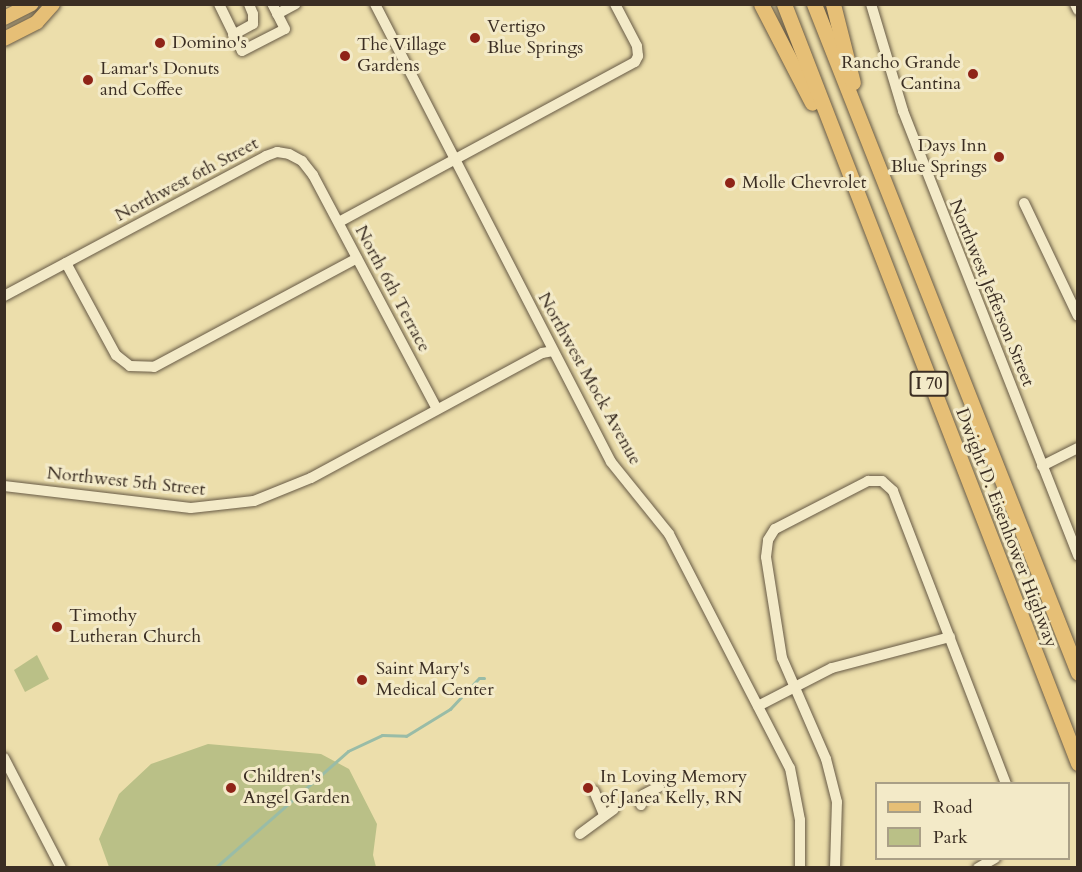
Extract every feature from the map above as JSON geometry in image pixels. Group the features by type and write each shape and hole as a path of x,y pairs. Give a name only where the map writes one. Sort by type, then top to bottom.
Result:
{"highway":[{"path":"761,4 840,157"},
{"name":"Dwight D. Eisenhower Highway","path":"783,4 840,157 1077,763"},
{"name":"Dwight D. Eisenhower Highway","path":"814,4 1077,672"},
{"path":"833,4 869,144"}],"main road":[{"path":"4,18 32,4"},
{"path":"4,39 37,22 53,4"}],"street":[{"path":"219,4 242,51 285,29 274,9 296,4"},
{"path":"233,35 253,24 253,14 249,4"},
{"name":"Northwest Mock Avenue","path":"375,4 611,462 669,534 790,768 800,820 800,867"},
{"path":"339,222 636,62 637,46 615,4"},
{"name":"Northwest Jefferson Street","path":"871,4 903,111 1077,556"},
{"path":"1075,4 1077,10"},
{"name":"Northwest 6th Street","path":"4,296 277,152 289,154 302,161 339,222"},
{"path":"1024,203 1077,316"},
{"name":"North 6th Terrace","path":"339,222 437,409"},
{"path":"66,263 116,355 130,366 154,367 357,258"},
{"name":"Northwest 5th Street","path":"4,486 191,508 254,501 311,478 542,353 553,351"},
{"path":"1042,466 1077,448"},
{"path":"835,867 837,801 826,759 782,658 766,557 768,540 775,530 868,481 882,481 893,490 1006,782"},
{"path":"758,706 832,668 950,637"},
{"path":"4,758 61,867"},
{"path":"641,805 643,795 659,786"},
{"path":"580,834 609,812 594,791"}],"green space":[{"path":"37,655 49,679 25,692 14,670"},
{"path":"208,744 321,754 349,769 377,824 373,855 376,867 109,867 99,839 119,794 151,764"}],"waterway":[{"path":"215,868 348,751 382,735 406,736 450,709 479,678 484,678"}],"place":[{"name":"Vertigo Blue Springs","path":"475,38"},
{"name":"Domino's","path":"160,43"},
{"name":"The Village Gardens","path":"345,56"},
{"name":"Rancho Grande Cantina","path":"973,74"},
{"name":"Lamar's Donuts and Coffee","path":"88,80"},
{"name":"Days Inn Blue Springs","path":"999,157"},
{"name":"Molle Chevrolet","path":"730,183"},
{"name":"Timothy Lutheran Church","path":"57,627"},
{"name":"Saint Mary's Medical Center","path":"362,680"},
{"name":"Children's Angel Garden","path":"231,788"},
{"name":"In Loving Memory of Janea Kelly, RN","path":"588,788"}]}
